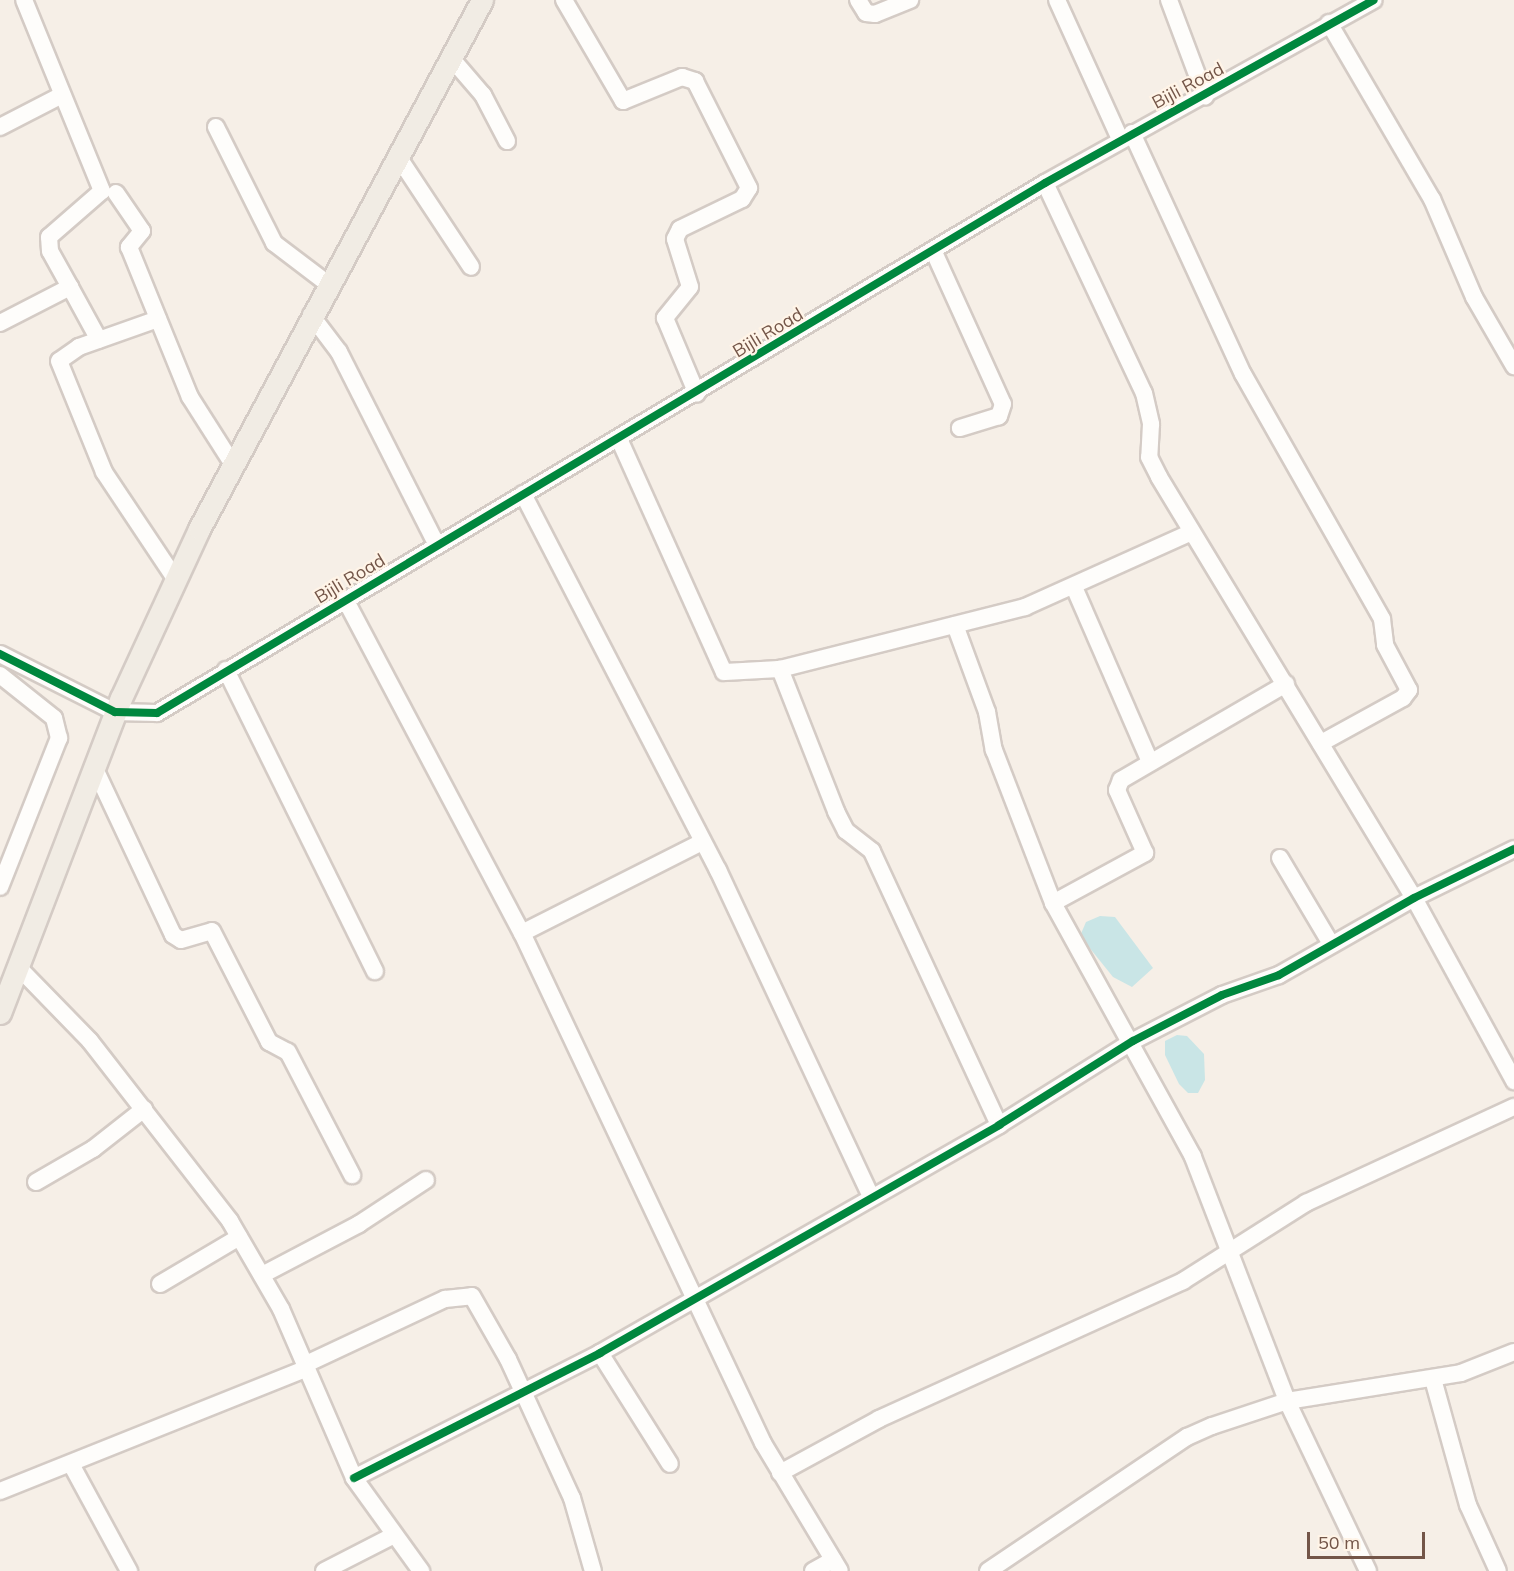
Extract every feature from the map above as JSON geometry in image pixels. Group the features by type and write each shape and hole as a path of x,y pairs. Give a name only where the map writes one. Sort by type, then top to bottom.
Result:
{"main road":[{"path":"0,1013 20,969 115,712 176,580 232,463 482,0"}],"street":[{"path":"24,0 60,96 102,190 50,237 50,251 99,340"},
{"path":"564,0 623,101 682,77 695,81 749,188 742,199 676,234 690,287 665,318 697,394"},
{"path":"858,0 866,13 875,14 910,0"},
{"path":"1057,0 1243,374 1382,619 1385,645 1409,690 1321,743"},
{"path":"1168,0 1206,96"},
{"name":"Bijli Road","path":"115,712 157,713 523,494 620,441 1045,183 1126,136 1206,96 1329,23 1374,0"},
{"path":"1329,23 1432,199 1474,297 1514,366"},
{"path":"452,59 483,94 507,141"},
{"path":"0,127 60,96"},
{"path":"216,127 274,243 328,284"},
{"path":"397,155 471,267"},
{"path":"1045,183 1144,393 1151,424 1149,458 1190,533 1286,684 1414,898 1514,1081"},
{"path":"116,193 142,231 129,247 202,422 232,463"},
{"path":"933,250 1003,404 999,416 960,428"},
{"path":"0,323 70,287"},
{"path":"311,315 339,352 437,545"},
{"path":"158,319 63,355 64,380 123,507 176,580"},
{"path":"620,441 724,672 780,669 956,625 1074,587 1190,533"},
{"path":"523,494 702,842 871,1197"},
{"path":"1074,587 1150,762"},
{"path":"345,599 522,933 692,1297 780,1473 836,1565 813,1571"},
{"path":"956,625 987,712 994,750 1053,903 1133,1041 1188,1146 1231,1246 1287,1401 1368,1571"},
{"path":"0,654 115,712"},
{"path":"780,669 836,811 846,831 873,851 999,1125"},
{"path":"226,670 375,971"},
{"path":"0,675 54,718 59,738 0,887"},
{"path":"1053,903 1145,853 1117,784 1150,762 1286,684"},
{"path":"95,769 173,935 181,940 212,931 269,1042 288,1052 352,1175"},
{"path":"522,933 702,842"},
{"path":"354,1478 525,1394 600,1353 692,1297 999,1125 1133,1041 1222,995 1280,975 1414,898 1514,849"},
{"path":"1280,858 1331,944"},
{"path":"20,969 144,1109 239,1237 262,1275 354,1478 392,1536 421,1571"},
{"path":"780,1473 879,1419 1183,1281 1231,1246 1306,1203 1514,1107"},
{"path":"36,1182 93,1149 144,1109"},
{"path":"262,1275 359,1224 426,1180"},
{"path":"160,1284 239,1237"},
{"path":"0,1491 71,1464 304,1367 445,1299 468,1295 477,1301 525,1394 572,1498 593,1571"},
{"path":"988,1571 1186,1437 1287,1401 1433,1379 1514,1352"},
{"path":"600,1353 670,1464"},
{"path":"1433,1379 1468,1504 1498,1571"},
{"path":"71,1464 129,1571"},
{"path":"324,1571 392,1536"}],"water":[{"path":"1100,916 1115,917 1153,968 1132,987 1113,977 1080,936 1086,922"},
{"path":"1177,1035 1187,1036 1204,1054 1205,1080 1198,1093 1188,1093 1179,1084 1165,1055 1165,1041"}],"cycle path":[{"path":"0,654 115,712 157,713 1045,183 1374,0"},
{"path":"354,1478 600,1353 999,1125 1133,1041 1222,995 1279,975 1414,898 1514,849"}]}
